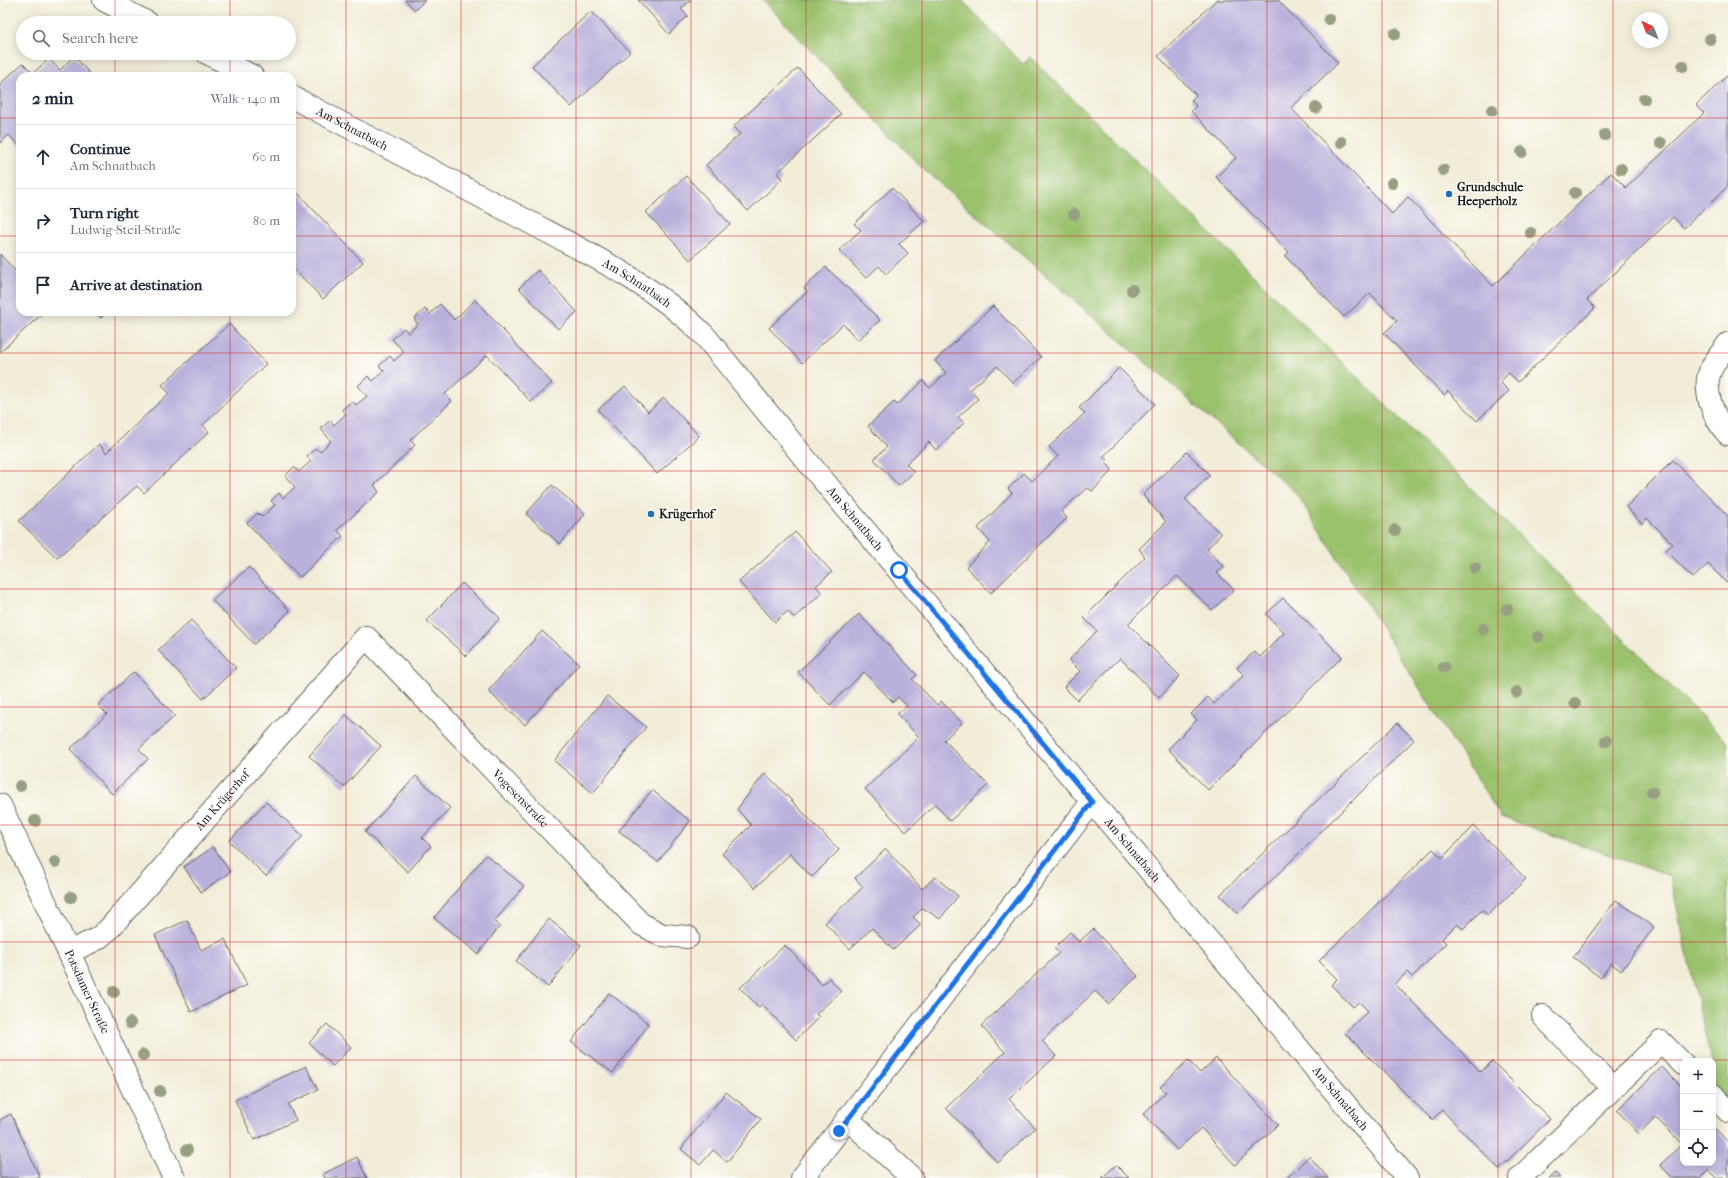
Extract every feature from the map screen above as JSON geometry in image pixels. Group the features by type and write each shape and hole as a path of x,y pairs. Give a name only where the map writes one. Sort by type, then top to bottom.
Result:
{"street":[{"path":"104,0 135,16"},
{"path":"221,60 244,72"},
{"name":"Am Schnatbach","path":"296,99 612,266 666,300 686,317 704,335 807,461 1407,1178"},
{"path":"1728,344 1711,368 1708,380 1708,394 1716,419 1728,434"},
{"name":"Vogesenstraße","path":"366,637 641,924 662,935 688,937"},
{"name":"Am Krügerhof","path":"69,952 102,936 366,637"},
{"path":"802,1178 1092,802"},
{"name":"Potsdamer Straße","path":"0,805 174,1178"},
{"path":"1544,1016 1614,1088"},
{"path":"1520,1178 1661,1042 1680,1061"},
{"path":"1716,1098 1728,1111"},
{"path":"848,1119 912,1178"}],"green space":[{"path":"763,0 962,0 1023,64 1030,57 1538,554 1728,743 1728,1103 1716,1091 1716,1058 1710,1058 1670,876 1501,817 1296,493 923,169"}],"building":[{"path":"405,0 425,0 415,10"},
{"path":"638,0 691,0 681,9 688,16 669,34"},
{"path":"1216,0 1278,0 1338,63 1291,108 1392,214 1408,197 1493,286 1611,173 1626,188 1704,113 1696,105 1728,75 1728,186 1684,228 1673,217 1587,300 1595,308 1518,382 1509,373 1500,382 1509,391 1477,421 1448,391 1444,395 1384,333 1397,321 1370,293 1344,317 1285,256 1289,252 1216,177 1236,158 1191,111 1196,106 1191,100 1196,95 1158,56"},
{"path":"591,11 630,52 571,107 532,66"},
{"path":"48,60 50,60 60,70 70,60 78,60 88,72 34,72"},
{"path":"23,63 32,72 16,72 16,143 9,135 0,143 0,84"},
{"path":"798,68 841,114 777,173 782,179 748,211 706,165 740,134 733,127"},
{"path":"686,176 730,224 690,260 646,212"},
{"path":"892,188 924,221 899,244 908,253 886,274 879,266 866,278 839,250 861,230 854,224"},
{"path":"296,191 363,262 323,299 296,271"},
{"path":"0,254 16,272 16,316 40,316 0,352"},
{"path":"826,267 880,320 858,340 843,324 802,363 769,328 807,292 804,288"},
{"path":"538,270 577,312 558,329 519,288"},
{"path":"475,300 552,383 531,402 487,355 445,394 452,401 410,440 415,445 374,485 379,492 337,530 343,536 300,577 247,523 258,513 262,517 275,505 271,501 279,493 283,498 295,487 285,476 294,467 299,472 311,461 307,456 316,448 320,452 331,441 321,429 330,420 334,425 346,414 342,410 352,401 356,405 367,396 358,386 368,376 373,381 384,371 379,366 390,356 394,361 404,352 392,339 404,328 408,333 418,324 414,319 425,309 430,314 440,304 454,320"},
{"path":"993,306 1041,357 1013,383 997,366 970,390 978,399 958,417 964,423 936,450 929,442 906,464 914,472 899,486 874,459 887,447 868,426 894,402 897,405 923,381 930,388 946,373 935,361"},
{"path":"229,324 266,364 203,425 209,432 144,493 137,486 57,558 19,521 99,444 106,453 169,393 162,385"},
{"path":"1119,368 1155,404 1103,457 1107,460 1106,462 1112,470 1093,491 1087,488 1061,511 1067,518 991,593 966,567 990,542 978,528 1012,493 1008,489 1024,473 1032,481 1058,456 1049,447 1085,413 1079,408"},
{"path":"625,386 648,412 664,398 699,436 657,474 598,410"},
{"path":"1187,452 1210,475 1185,499 1221,534 1207,549 1224,567 1217,573 1234,590 1212,610 1177,576 1128,624 1180,676 1159,698 1120,658 1077,700 1064,687 1080,671 1069,660 1097,631 1084,618 1145,557 1139,549 1166,522 1143,495"},
{"path":"1673,460 1728,516 1728,584 1708,564 1693,578 1666,550 1673,544 1647,518 1642,524 1626,507"},
{"path":"552,485 585,514 560,544 526,514"},
{"path":"795,532 832,572 816,586 822,593 794,618 788,611 775,622 739,582"},
{"path":"249,567 290,611 254,644 212,600"},
{"path":"462,583 500,618 466,656 427,621"},
{"path":"1283,598 1342,657 1208,790 1168,749 1197,720 1191,714 1208,697 1214,704 1244,675 1237,668 1254,652 1260,657 1284,633 1266,614"},
{"path":"859,614 917,675 912,679 937,705 941,701 962,723 944,740 988,785 950,821 935,804 906,832 865,789 919,737 897,714 907,706 898,697 893,702 864,672 830,705 798,672"},
{"path":"191,620 236,668 203,699 158,650"},
{"path":"542,631 579,664 525,725 488,691"},
{"path":"134,672 175,716 139,749 148,759 112,794 70,749 107,714 98,705"},
{"path":"607,696 646,727 593,793 554,761"},
{"path":"346,715 381,746 344,787 309,756"},
{"path":"1397,723 1414,740 1238,913 1220,895"},
{"path":"765,773 839,850 812,877 790,854 755,888 722,854 751,825 737,809"},
{"path":"416,776 450,808 422,838 431,846 408,872 365,832"},
{"path":"652,790 690,821 658,862 619,831"},
{"path":"266,802 303,836 266,876 229,841"},
{"path":"1474,826 1526,879 1488,915 1482,910 1463,929 1457,924 1442,939 1446,943 1412,977 1407,972 1395,984 1481,1072 1492,1061 1550,1119 1499,1169 1442,1110 1432,1120 1345,1033 1368,1011 1359,1002 1353,1007 1331,985 1337,979 1319,961 1433,849 1442,858"},
{"path":"213,847 230,872 201,892 184,867"},
{"path":"886,849 922,889 935,877 958,896 940,919 923,908 913,917 921,925 893,950 872,928 850,949 825,923 863,887 855,878"},
{"path":"486,855 524,886 494,922 500,926 478,954 434,918"},
{"path":"1616,900 1654,927 1621,971 1611,963 1601,978 1573,957"},
{"path":"549,919 581,945 548,987 516,961"},
{"path":"187,920 201,950 225,939 247,985 191,1012 155,935"},
{"path":"1093,929 1138,976 1108,1004 1095,991 1042,1041 1056,1056 1009,1099 1035,1128 998,1163 946,1108 1005,1052 981,1026 1059,953 1054,948 1070,932 1079,942"},
{"path":"785,945 822,985 829,978 841,991 816,1014 819,1017 796,1040 762,1004 759,1007 740,988"},
{"path":"609,993 649,1024 613,1073 571,1042"},
{"path":"327,1024 351,1047 333,1066 309,1043"},
{"path":"1216,1058 1278,1125 1235,1165 1201,1128 1177,1150 1143,1114 1166,1092 1160,1087 1188,1060 1200,1073"},
{"path":"306,1066 318,1090 288,1104 296,1120 254,1140 235,1100"},
{"path":"1662,1067 1680,1085 1680,1142 1655,1117 1639,1134 1617,1110"},
{"path":"726,1092 761,1119 727,1162 713,1150 700,1165 681,1149"},
{"path":"11,1114 40,1178 0,1178 0,1120"},
{"path":"1716,1129 1728,1142 1728,1178 1717,1178 1709,1170 1700,1178 1673,1178 1660,1165 1680,1146 1680,1166 1716,1166"},
{"path":"1309,1156 1328,1178 1287,1178"},
{"path":"357,1157 367,1178 325,1178 323,1174"},
{"path":"1116,1165 1129,1178 1102,1178"},
{"path":"1555,1173 1560,1178 1549,1178"}],"place":[{"name":"Grundschule Heeperholz","path":"1449,194"},
{"name":"Krügerhof","path":"651,514"}],"route":[{"path":"839,1131 1092,802 899,570"}]}
